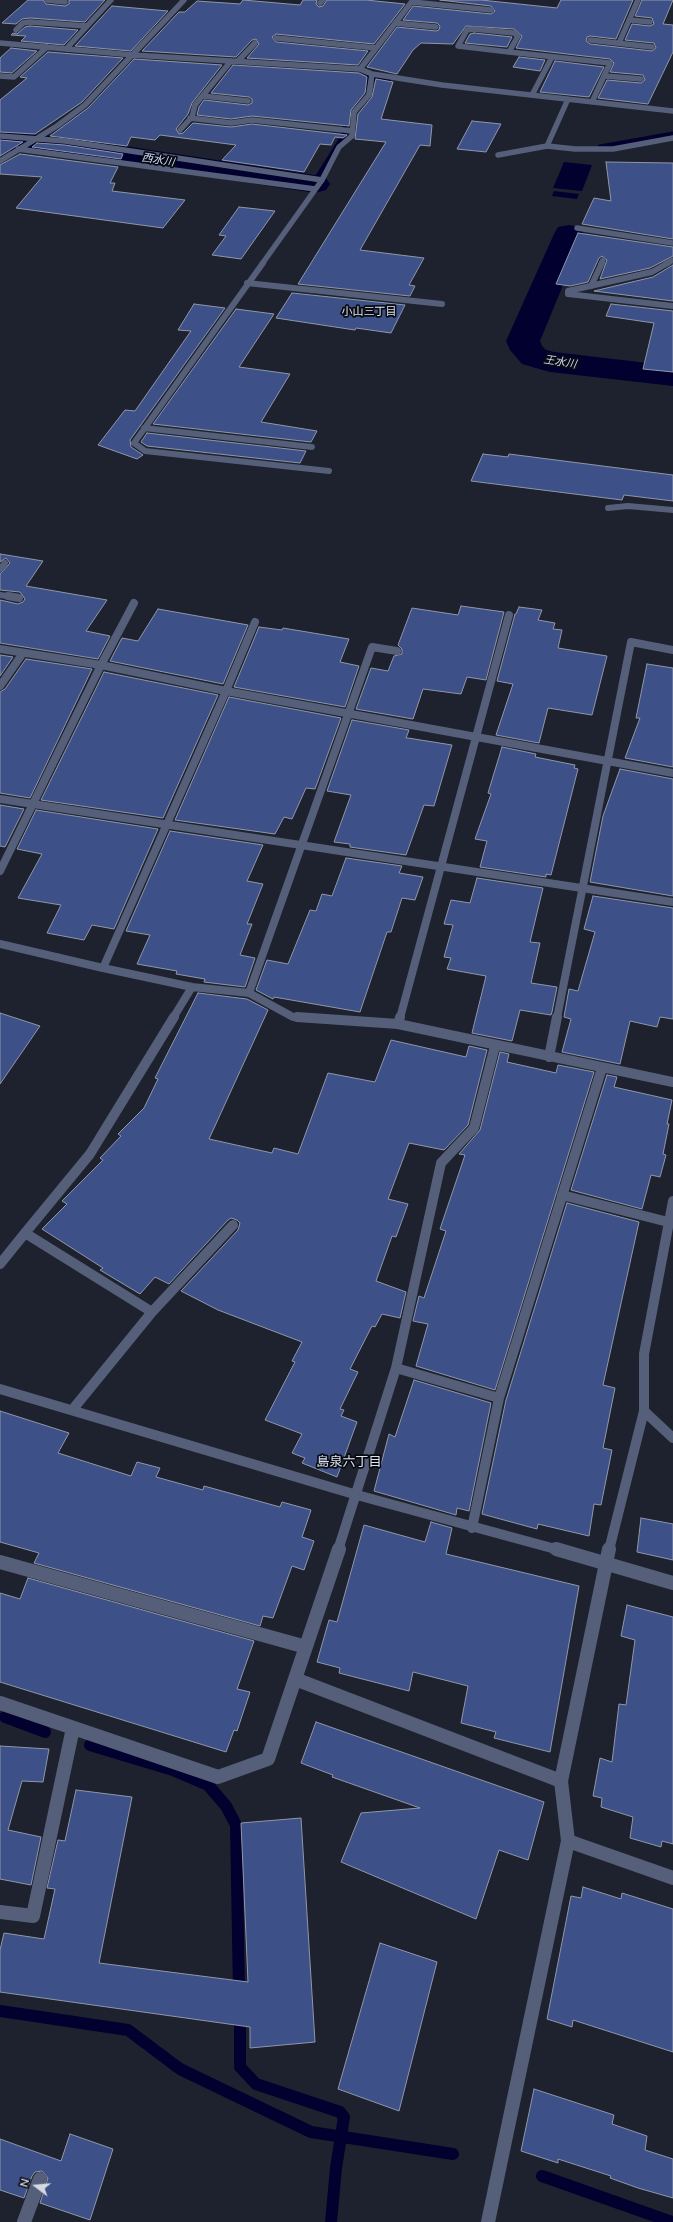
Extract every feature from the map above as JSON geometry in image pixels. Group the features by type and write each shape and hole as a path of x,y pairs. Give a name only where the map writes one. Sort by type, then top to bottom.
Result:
{"street":[{"path":"48,0 64,2"},
{"path":"66,49 111,0"},
{"path":"0,161 38,138 85,105 184,0"},
{"path":"619,43 638,0"},
{"path":"360,69 412,1 490,10"},
{"path":"630,20 650,22"},
{"path":"16,30 23,23 30,22 87,26"},
{"path":"395,23 436,27"},
{"path":"509,52 518,36 514,33 474,28 467,30 458,46 509,52 552,57 610,63 592,102"},
{"path":"276,38 376,48"},
{"path":"590,40 652,47"},
{"path":"0,43 133,55 360,69 372,74 442,85 673,111"},
{"path":"0,51 8,43"},
{"path":"238,61 255,43"},
{"path":"0,76 14,77 47,47"},
{"path":"532,95 552,57"},
{"path":"180,130 190,118 195,105 231,61"},
{"path":"329,471 145,451 134,443 247,282 322,180 339,147 352,136 354,112 369,95 372,74"},
{"path":"605,76 640,79"},
{"path":"203,96 248,101"},
{"path":"547,146 568,100"},
{"path":"190,118 231,124 252,120 353,131"},
{"path":"0,136 38,138 322,180"},
{"path":"498,155 547,146 569,149 613,149 673,138"},
{"path":"18,149 315,188"},
{"path":"577,228 673,243"},
{"path":"591,286 603,260"},
{"path":"673,260 652,272 568,291 568,294 673,306"},
{"path":"247,282 442,304"},
{"path":"144,428 312,447"},
{"path":"608,508 628,506 673,510"},
{"path":"0,595 19,598"},
{"path":"0,871 34,805 101,665 134,603"},
{"path":"398,1024 474,737 509,615"},
{"path":"103,968 169,824 255,622"},
{"path":"549,1057 584,888 607,761 631,642 673,650"},
{"path":"249,994 300,846 350,715 372,647 397,651"},
{"path":"0,650 101,665 350,715 673,773"},
{"path":"0,686 23,653"},
{"path":"0,799 673,902"},
{"path":"0,944 192,987 249,994 293,1016 398,1024 495,1046 673,1082"},
{"path":"0,1264 90,1154 192,987"},
{"path":"0,1703 218,1777 268,1759 357,1495 396,1368 441,1163 474,1128 495,1046"},
{"path":"472,1528 498,1398 602,1068"},
{"path":"562,1195 668,1222"},
{"path":"488,2222 568,1841 561,1781 606,1563 644,1411 644,1354 673,1202"},
{"path":"73,1409 152,1312 233,1225"},
{"path":"25,1233 152,1312"},
{"path":"396,1368 498,1398"},
{"path":"0,1388 357,1495 472,1528 606,1563 673,1583"},
{"path":"644,1411 673,1438"},
{"path":"0,1562 306,1647"},
{"path":"295,1679 561,1781"},
{"path":"0,1912 33,1916 74,1728"},
{"path":"568,1841 673,1878"},
{"path":"24,2222 40,2179"}],"shaded area":[{"path":"564,162 592,165 582,191 553,188"},
{"path":"554,191 579,194 577,199 552,196"}],"building":[{"path":"28,0 43,0 46,4 65,6 69,4 69,0 105,0 85,22 30,18 22,19 16,24 2,23"},
{"path":"243,0 300,5 303,0 317,0 316,4 319,7 323,6 327,0 366,0 405,4 374,44 276,34 272,37 276,42 368,51 358,65 247,58 259,44 256,39 252,40 236,57 142,51 179,12 185,12 197,1 240,4"},
{"path":"440,0 481,0 557,8 561,0 633,0 616,39 590,36 587,37 586,41 590,44 652,51 656,48 654,43 625,40 632,24 650,26 654,24 652,18 635,16 642,0 673,0 663,24 673,25 673,52 648,104 598,98 607,80 641,83 645,80 643,75 610,72 614,63 610,59 516,48 522,36 514,29 466,26 453,44 421,43 413,50 397,74 367,67 397,27 436,31 439,30 440,26 437,23 403,20 413,6 491,14 495,11 491,6"},
{"path":"112,6 168,11 131,51 75,46"},
{"path":"30,26 78,30 64,45 21,41 26,36 11,35 13,33 17,34 25,27"},
{"path":"474,33 512,37 507,47 465,43 470,34"},
{"path":"11,48 37,51 12,73 0,72 0,58"},
{"path":"48,52 123,58 82,102 35,134 0,132 0,100 27,78 20,77"},
{"path":"519,57 545,60 540,71 513,67"},
{"path":"134,59 222,65 192,103 188,114 176,129 179,134 183,133 193,123 231,127 252,124 347,135 343,138 335,137 331,145 320,144 304,172 222,160 236,145 160,135 155,140 131,137 127,146 50,136 88,108"},
{"path":"555,61 604,67 589,97 540,92"},
{"path":"233,65 359,73 367,77 365,93 351,110 349,126 252,116 231,119 197,115 199,107 204,100 248,105 252,103 252,99 249,97 211,93"},
{"path":"376,79 393,82 381,119 432,125 430,146 420,145 360,250 424,258 409,285 415,286 410,296 298,284 386,142 355,139 358,114 372,97"},
{"path":"472,121 501,124 486,152 457,149"},
{"path":"0,140 23,142 0,156"},
{"path":"37,143 65,145 123,154 121,159 32,147"},
{"path":"20,154 118,167 110,183 115,183 112,191 185,200 163,228 16,208 42,177 0,174 0,165"},
{"path":"606,162 673,163 673,239 582,224 594,198 611,201"},
{"path":"239,207 275,211 241,259 212,255 226,236 219,235"},
{"path":"578,233 673,247 673,256 650,268 600,279 607,260 602,256 599,258 588,282 570,286 556,284"},
{"path":"673,265 673,301 594,291 653,277"},
{"path":"292,293 405,305 391,333 356,328 355,330 276,318"},
{"path":"194,304 225,308 130,440 131,447 143,455 137,459 98,445 125,410 135,411 191,331 178,330"},
{"path":"611,304 673,311 673,372 643,369 654,323 606,316"},
{"path":"236,309 274,314 239,367 290,374 261,422 317,431 311,442 153,424"},
{"path":"147,433 306,451 300,463 147,446 141,442"},
{"path":"483,454 508,457 509,454 673,475 673,501 624,495 622,500 471,481"},
{"path":"0,554 43,561 26,586 107,600 86,631 110,636 98,659 0,643 0,600 18,604 23,602 25,599 20,592 0,590 0,574 10,563 6,558 0,562"},
{"path":"461,606 504,612 486,680 467,677 461,694 423,689 413,719 356,709 371,668 388,671 394,656 402,654 402,649 398,645 412,608 458,615"},
{"path":"519,607 542,610 538,620 555,623 553,629 562,630 558,648 607,656 592,715 548,708 539,743 496,735 513,684 497,681 515,614"},
{"path":"158,609 248,625 223,684 110,661 122,638 138,641"},
{"path":"259,627 282,630 283,628 349,639 340,662 359,666 345,707 234,687"},
{"path":"0,655 13,657 0,676"},
{"path":"26,659 92,669 30,798 0,793 0,692 5,689"},
{"path":"647,664 673,668 673,767 625,758 640,718 636,718"},
{"path":"104,672 218,695 163,818 41,800"},
{"path":"229,697 341,718 315,789 306,788 292,819 284,817 275,834 175,820"},
{"path":"352,720 409,730 406,738 452,745 434,806 424,805 406,855 350,847 350,844 334,842 351,795 327,791"},
{"path":"502,747 536,754 535,757 575,765 574,768 578,769 551,875 546,874 546,877 480,867 487,841 475,839 491,794 488,793"},
{"path":"620,769 673,779 673,896 590,882 603,816"},
{"path":"0,805 24,809 5,847 0,846"},
{"path":"36,810 158,829 114,929 92,925 84,940 47,933 61,905 18,898 42,854 17,849"},
{"path":"170,831 263,845 247,881 263,884 247,924 252,924 240,955 255,958 245,987 204,982 205,979 176,974 177,971 137,964 150,935 126,931"},
{"path":"346,858 402,866 399,873 423,877 415,900 402,898 391,932 387,932 360,1012 274,997 273,999 256,990 267,960 288,964 310,910 316,911 322,894 332,896"},
{"path":"477,878 543,888 530,942 540,943 531,983 557,987 552,1012 551,1015 520,1010 512,1041 472,1033 486,976 447,969 451,958 444,957 453,925 444,924 451,900 470,903"},
{"path":"593,896 673,908 673,1019 660,1017 657,1027 630,1021 620,1064 562,1052 571,1019 564,1017 569,989 578,991 595,932 584,929"},
{"path":"198,993 247,999 268,1010 209,1139 272,1153 274,1148 298,1154 328,1073 375,1082 391,1040 466,1057 469,1046 487,1050 468,1125 444,1150 409,1143 388,1199 408,1204 396,1237 392,1236 376,1281 406,1292 400,1318 382,1314 375,1327 372,1326 350,1369 358,1372 340,1409 344,1410 341,1416 357,1422 337,1477 302,1463 305,1458 292,1453 302,1434 265,1420 295,1362 292,1361 302,1342 218,1310 181,1291 238,1230 240,1223 237,1220 231,1218 228,1220 169,1284 155,1277 140,1294 100,1270 103,1268 42,1229 67,1204 62,1201 103,1160 100,1158 121,1136 118,1134 144,1108 158,1079 155,1078"},
{"path":"0,1013 40,1026 0,1084"},
{"path":"500,1052 509,1054 507,1062 556,1073 558,1065 594,1072 495,1390 416,1366 428,1324 413,1321 419,1296 424,1298 446,1231 440,1229 465,1155 459,1154 480,1130"},
{"path":"607,1075 617,1077 614,1087 672,1100 663,1154 666,1155 660,1177 651,1175 642,1209 571,1190"},
{"path":"567,1203 639,1222 603,1385 615,1388 603,1448 612,1450 601,1505 594,1504 589,1536 538,1524 537,1529 482,1514 506,1400"},
{"path":"414,1380 491,1403 469,1511 457,1508 456,1515 374,1491 389,1434 395,1437"},
{"path":"0,1411 69,1433 58,1453 131,1476 137,1462 160,1468 156,1477 203,1490 204,1486 280,1507 282,1502 311,1510 302,1537 314,1541 304,1570 292,1566 273,1618 263,1616 260,1626 34,1563 39,1553 0,1542"},
{"path":"641,1518 673,1524 673,1560 637,1552"},
{"path":"431,1522 452,1528 446,1554 579,1586 550,1752 494,1738 496,1732 461,1723 468,1686 413,1672 409,1691 339,1673 340,1668 317,1662 329,1620 337,1622 364,1525 425,1542"},
{"path":"28,1578 254,1641 237,1689 250,1692 237,1731 234,1730 226,1752 0,1682 0,1593 20,1599"},
{"path":"627,1605 673,1617 673,1844 662,1841 661,1847 630,1838 633,1817 601,1807 602,1798 593,1796 600,1758 612,1762 619,1704 626,1705 635,1640 621,1636"},
{"path":"316,1722 544,1802 528,1860 499,1850 476,1919 341,1862 361,1813 420,1808 332,1777 333,1775 301,1763"},
{"path":"0,1746 49,1749 43,1782 22,1781 8,1830 41,1837 31,1885 0,1879"},
{"path":"76,1790 132,1797 99,1963 248,1982 241,1823 301,1818 315,2042 250,2048 250,2027 0,1992 0,1950 4,1933 44,1939 55,1889 47,1888 58,1840 65,1841"},
{"path":"583,1887 621,1899 622,1893 673,1909 673,2052 573,2020 572,2027 547,2019 571,1896 581,1898"},
{"path":"380,1943 437,1962 399,2111 338,2089"},
{"path":"534,2089 614,2115 612,2124 647,2136 645,2150 673,2159 673,2198 638,2188 610,2178 611,2176 558,2159 558,2163 521,2151"},
{"path":"70,2134 113,2149 90,2220 40,2203 48,2178 42,2171 35,2172 32,2176 24,2198 0,2190 0,2139 61,2161"}],"waterway":[{"path":"363,91 367,78 389,79"},
{"path":"313,184 344,135 346,114"},
{"path":"600,147 673,134"},
{"name":"西水川","path":"0,141 66,146 315,184"},
{"name":"王水川","path":"569,234 523,341 527,350 534,357 550,362 673,376"},
{"path":"5,1717 45,1732"},
{"path":"90,1745 173,1770 208,1785 226,1806 236,1825 239,1992"},
{"path":"0,2011 128,2030 180,2069 311,2132 341,2137"},
{"path":"240,2014 240,2067 256,2084 340,2112 344,2117 341,2137"},
{"path":"331,2222 336,2168 341,2137"},
{"path":"341,2137 453,2154"},
{"path":"542,2176 672,2222"}],"district":[{"name":"小山三丁目","path":"369,312"},
{"name":"島泉六丁目","path":"349,1462"}]}
